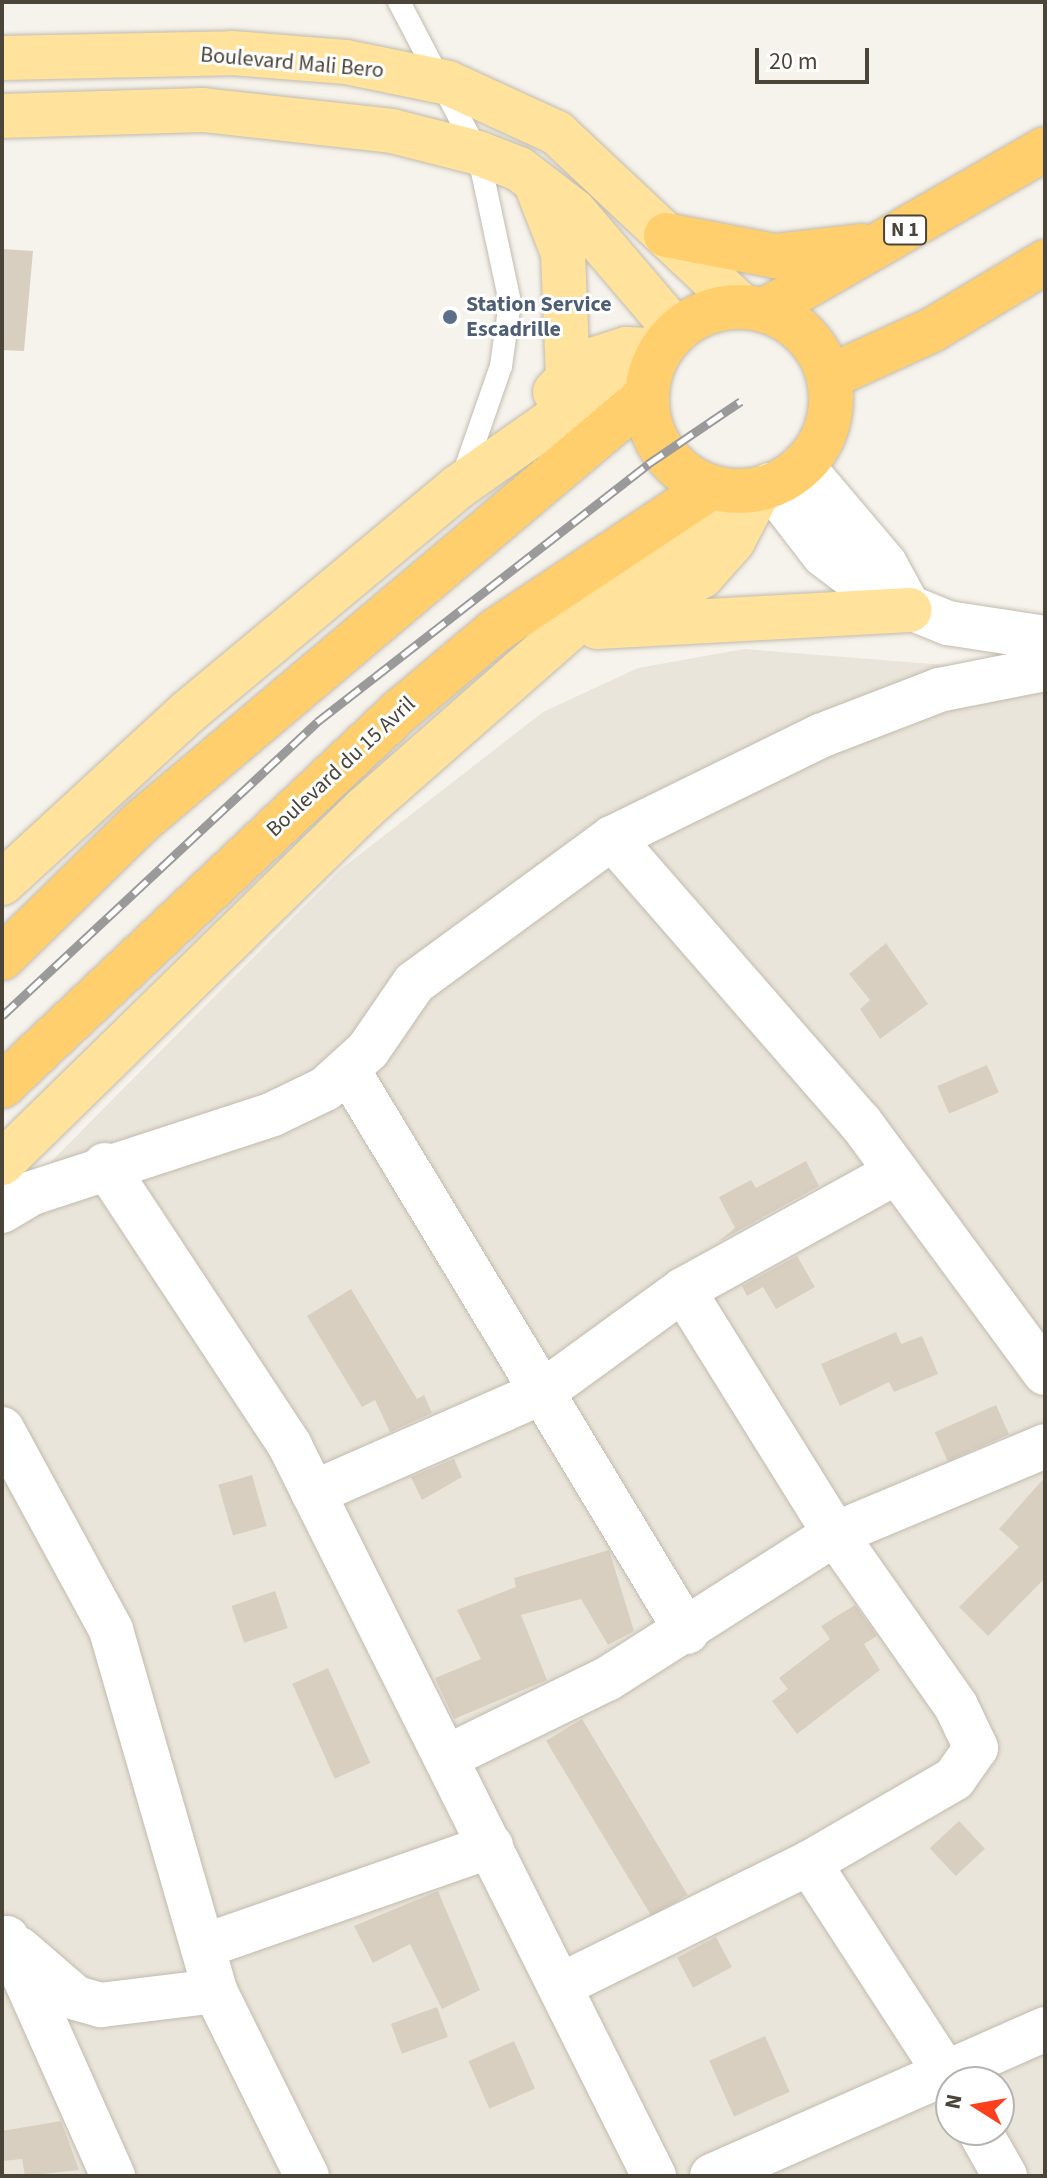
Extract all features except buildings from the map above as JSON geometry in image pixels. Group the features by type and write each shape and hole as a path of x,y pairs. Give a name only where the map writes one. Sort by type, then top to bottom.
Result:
{"highway":[{"name":"N 1","path":"753,308 883,243 1045,149"},
{"path":"666,235 775,256 883,243"},
{"path":"829,377 932,330 1045,262"},
{"path":"2,958 142,821 658,362 695,317 753,308 805,335 829,377 827,425 756,484 665,453 658,362"},
{"name":"Boulevard du 15 Avril","path":"2,1086 171,920 483,641 756,484"}],"main road":[{"name":"Boulevard Mali Bero","path":"2,58 232,53 346,62 448,83 557,133 666,235 753,308"},
{"path":"2,116 203,110 392,131 478,153 533,180 574,211 658,362"},
{"path":"533,180 563,253 568,375"},
{"path":"527,443 568,375 614,351 658,362"},
{"path":"2,883 188,712 458,487 584,402 658,362"},
{"path":"2,1163 365,808 756,484"},
{"path":"580,631 910,610"}],"street":[{"path":"756,484 849,577 910,610 1045,638"},
{"path":"2,1211 105,1165 273,1114 349,1072 414,983 612,838 820,736 939,690 1045,669"},
{"path":"612,838 897,1172 1045,1373"},
{"path":"349,1072 687,1632"},
{"path":"105,1165 290,1446 449,1756 654,2176"},
{"path":"313,1493 541,1393 683,1290 897,1172"},
{"path":"561,1985 809,1863 954,1779 976,1748 956,1706 835,1534 683,1290"},
{"path":"2,1429 111,1630 215,1991 307,2176"},
{"path":"449,1756 687,1632 835,1534 1045,1446"},
{"path":"204,1946 491,1846"},
{"path":"809,1863 942,2066"},
{"path":"5,1936 76,1998 101,2005 215,1991"},
{"path":"5,1936 113,2176 107,2176"},
{"path":"975,2066 1045,2029"},
{"path":"712,2176 935,2085"},
{"path":"988,2146 1005,2176"}],"lane":[{"path":"399,2 448,83 478,153 510,302 501,366 458,487"}],"shaded area":[{"path":"744,649 1045,673 1045,2176 2,2176 2,1211 341,869 543,712 638,668"}],"railway":[{"path":"2,1016 317,722 648,464 741,401"}],"place":[{"name":"Station Service Escadrille","path":"450,317"}]}
